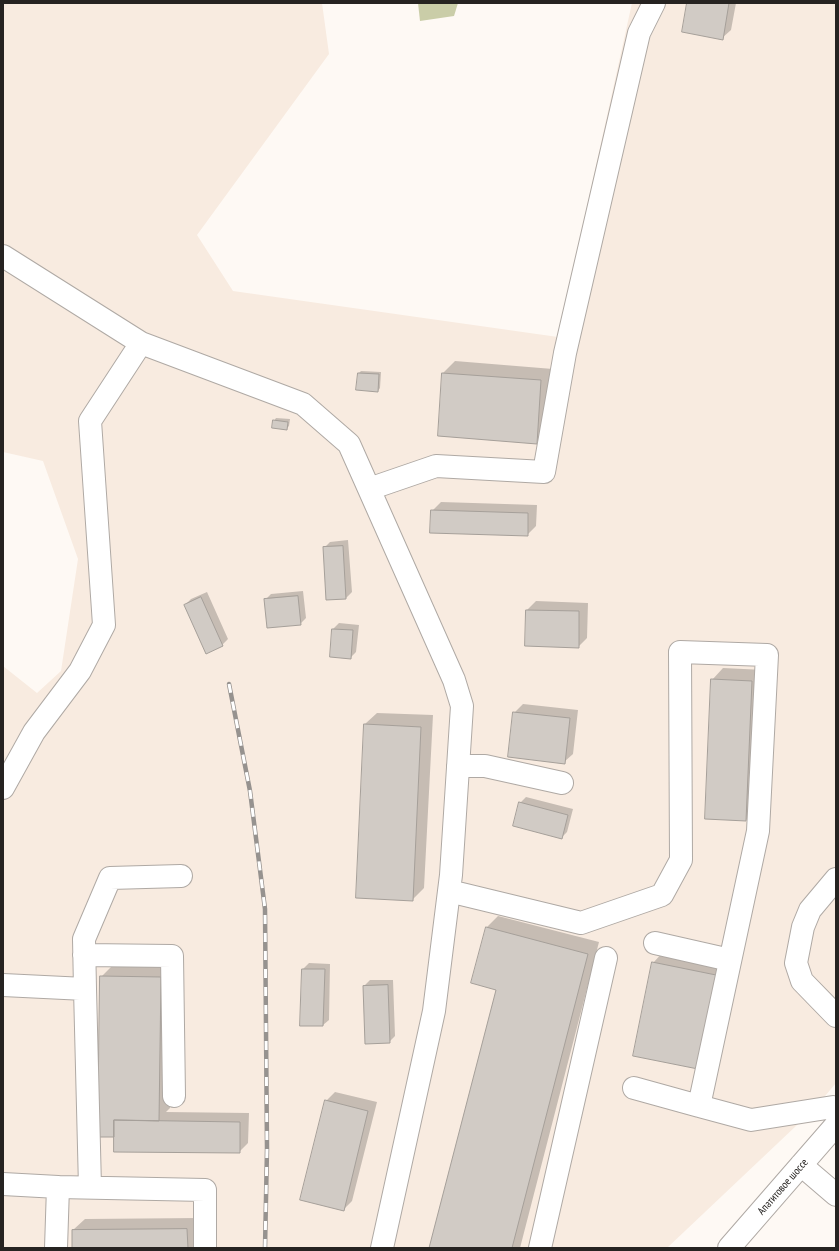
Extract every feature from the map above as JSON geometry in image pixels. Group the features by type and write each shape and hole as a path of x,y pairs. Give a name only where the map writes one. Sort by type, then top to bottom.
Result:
{"street":[{"path":"368,489 436,466 544,472 565,353 635,48 639,33 654,3"},
{"path":"3,256 141,343 303,404 349,444 454,680 462,706 449,891 434,1011 382,1248"},
{"path":"3,788 34,732 80,671 104,625 90,421 141,343"},
{"path":"449,891 581,924 662,895 681,860 680,652 767,655 758,831 699,1106"},
{"path":"458,766 485,766 562,783"},
{"path":"90,1187 84,939 110,878 181,876"},
{"path":"836,879 810,910 803,927 796,963 802,981 836,1016"},
{"path":"655,943 730,960"},
{"path":"84,955 172,956 174,1096"},
{"path":"540,1248 606,958"},
{"path":"3,985 85,988"},
{"path":"634,1088 750,1120 833,1107 836,1110"},
{"name":"Апатитовое шоссе","path":"729,1248 836,1125"},
{"path":"802,1165 836,1195"},
{"path":"3,1184 58,1187 206,1190 205,1248"},
{"path":"56,1248 58,1187"}],"shaded area":[{"path":"3,3 322,3 329,54 197,235 233,291 558,337 632,3 836,3 836,1083 815,1108 667,1248 3,1248 3,666 37,693 61,671 78,559 43,461 3,452"}],"green space":[{"path":"418,3 458,3 454,16 420,21"}],"building":[{"path":"687,3 729,3 723,40 682,32"},
{"path":"358,373 379,374 378,392 356,390"},
{"path":"442,373 541,380 537,444 438,436"},
{"path":"273,420 288,422 287,430 272,428"},
{"path":"431,510 528,513 528,536 430,533"},
{"path":"343,546 346,599 326,600 323,547"},
{"path":"298,596 301,625 267,628 264,599"},
{"path":"201,597 223,646 206,654 184,605"},
{"path":"526,610 579,611 579,648 525,646"},
{"path":"332,629 353,630 351,659 330,657"},
{"path":"711,679 752,681 746,821 705,819"},
{"path":"513,712 570,718 565,764 508,757"},
{"path":"364,724 421,727 413,901 356,898"},
{"path":"519,802 568,815 562,839 513,826"},
{"path":"486,927 588,954 512,1248 429,1248 496,990 471,983"},
{"path":"652,962 716,975 698,1069 633,1056"},
{"path":"302,969 325,969 323,1026 300,1026"},
{"path":"100,976 161,977 159,1121 114,1120 114,1137 98,1137"},
{"path":"388,985 390,1043 365,1044 363,986"},
{"path":"325,1100 368,1111 344,1211 300,1200"},
{"path":"114,1120 240,1122 240,1153 114,1152"},
{"path":"187,1229 188,1248 72,1248 72,1230"}],"railway":[{"path":"229,684 250,791 265,909 267,1149 265,1248"}]}
